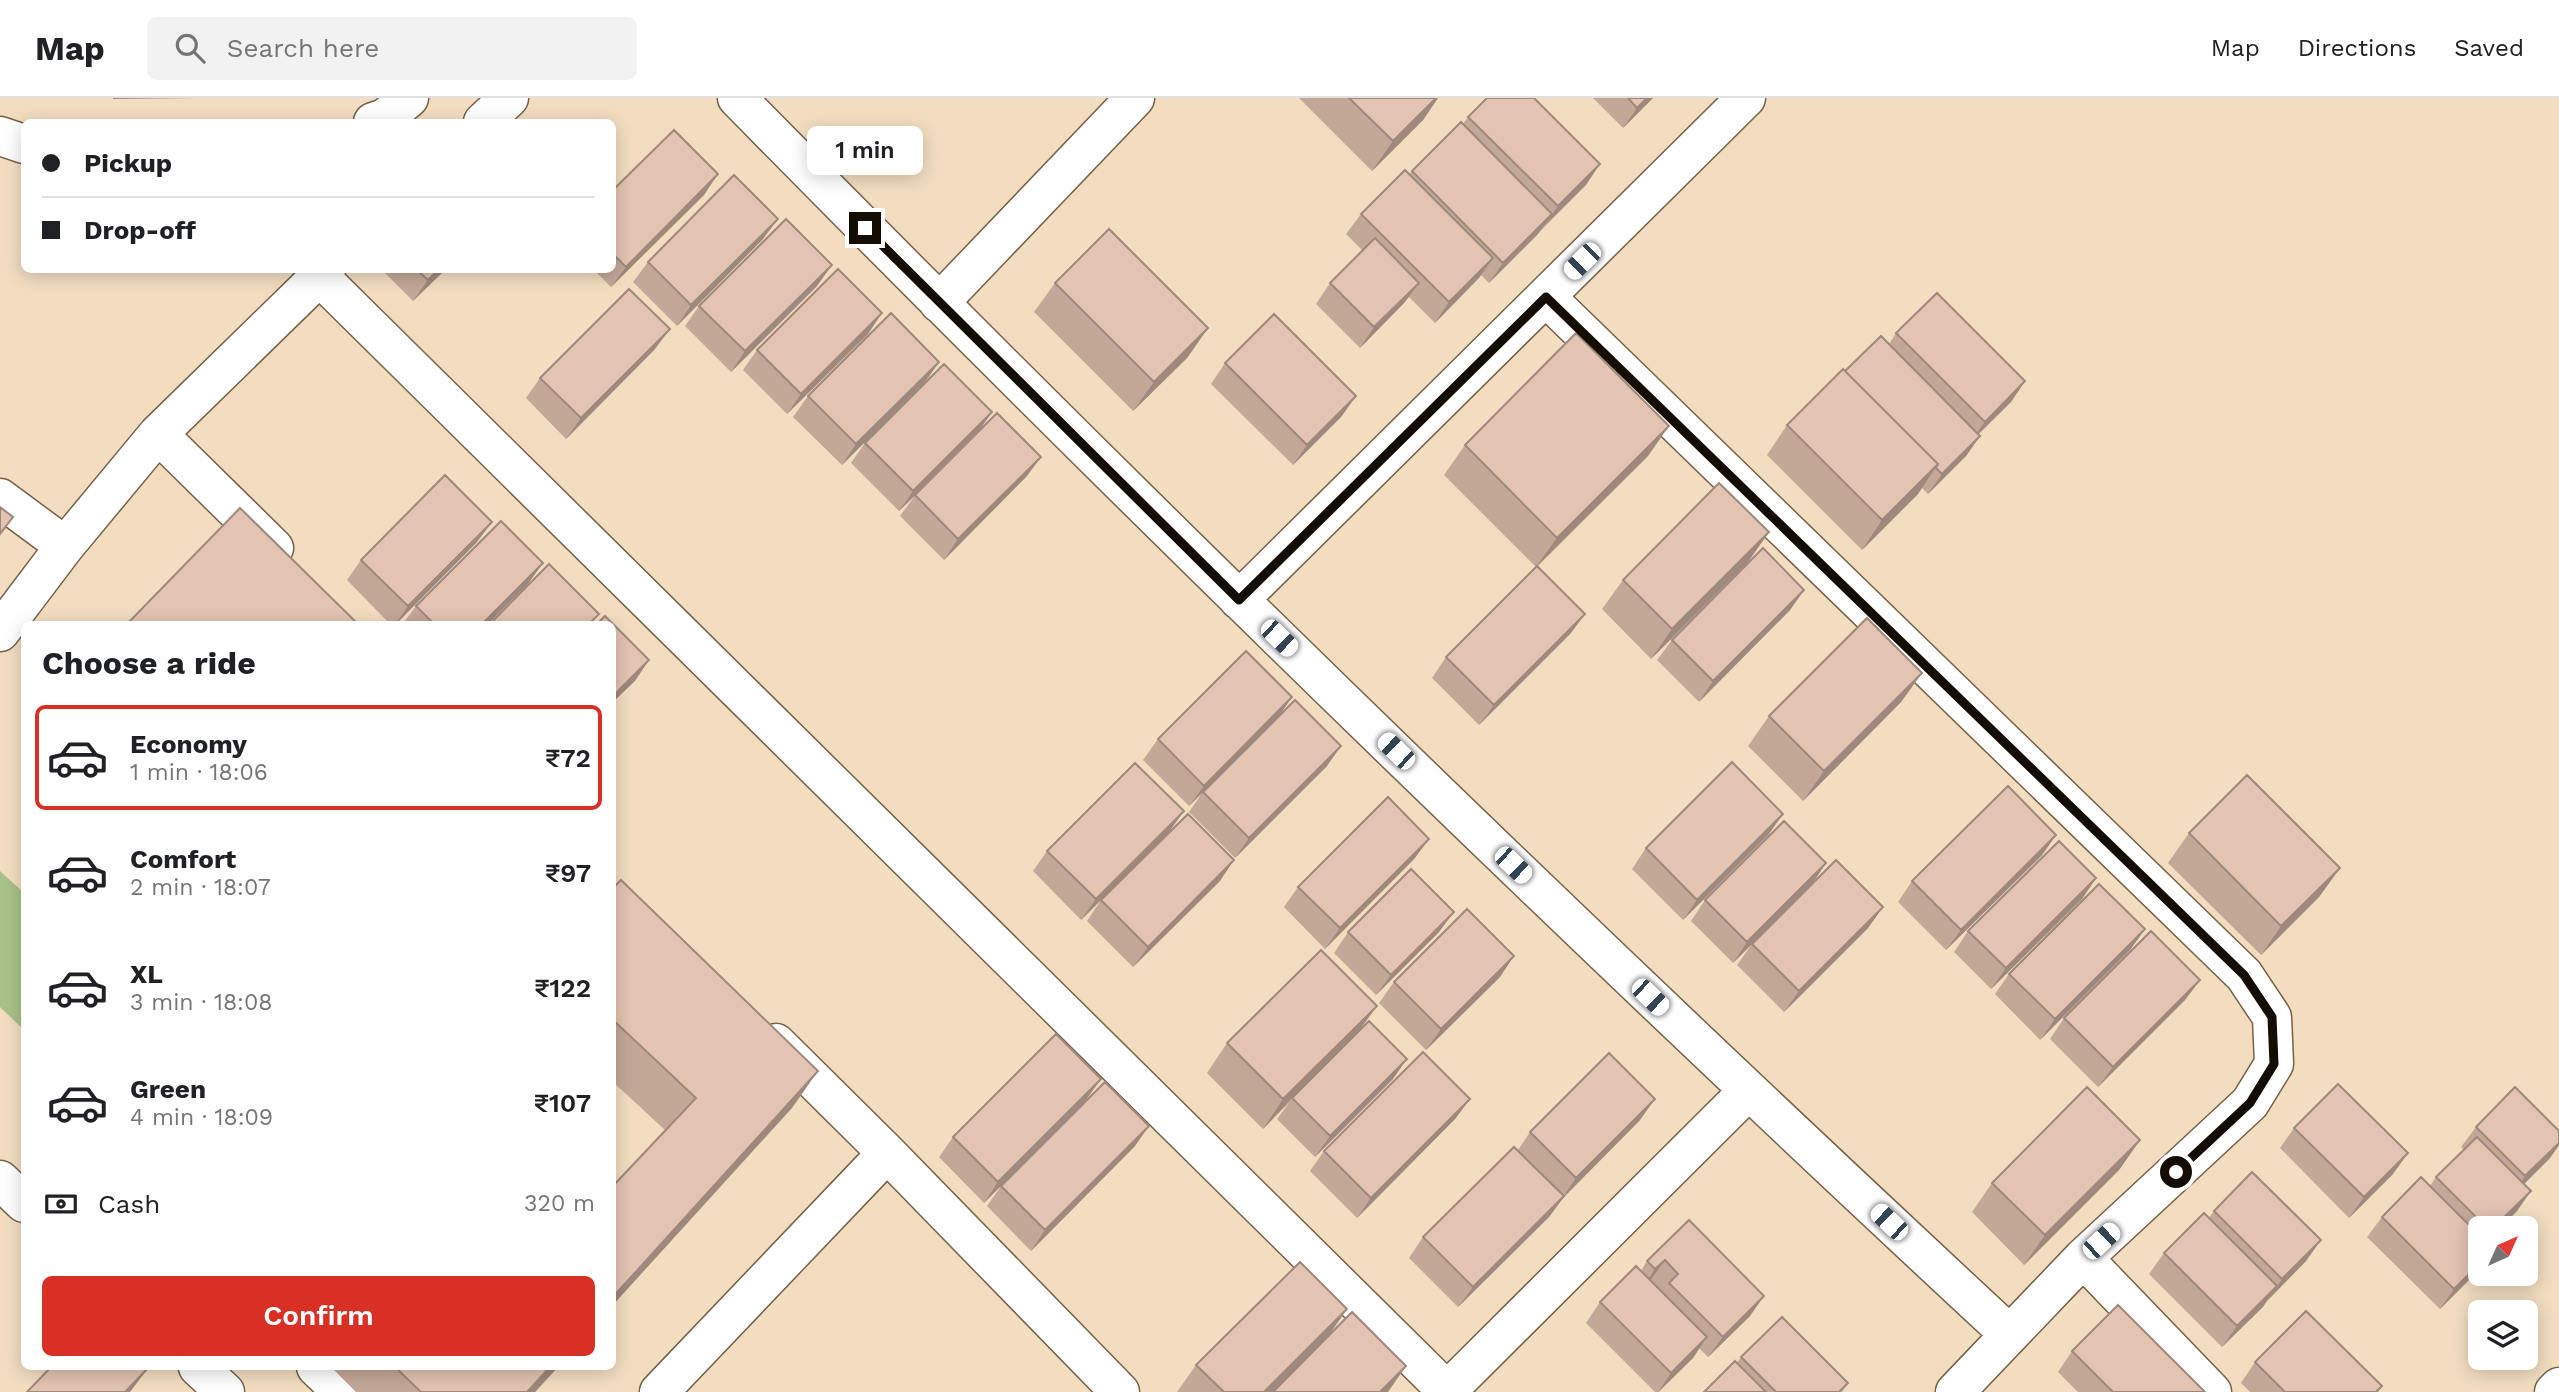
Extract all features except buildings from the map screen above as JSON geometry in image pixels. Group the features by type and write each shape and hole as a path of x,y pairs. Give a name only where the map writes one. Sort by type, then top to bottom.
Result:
{"street":[{"path":"382,119 409,98"},
{"path":"485,119 509,98"},
{"path":"737,98 939,303 1239,600 1748,1091 2010,1334"},
{"path":"939,303 1135,98"},
{"path":"1239,600 1746,98"},
{"path":"0,136 21,143"},
{"path":"0,632 65,546 158,434 323,273 1447,1391 1748,1091"},
{"path":"1546,297 2244,975 2272,1017 2274,1064 2250,1103 2083,1258 1955,1392"},
{"path":"158,434 294,567"},
{"path":"0,498 65,546"},
{"path":"750,1017 1120,1392"},
{"path":"659,1392 887,1153"},
{"path":"0,1180 21,1200"},
{"path":"2083,1258 2212,1392"},
{"path":"201,1370 225,1392"},
{"path":"319,1370 342,1392"},
{"path":"2554,1392 2559,1387"}],"green space":[{"path":"0,871 21,890 21,1027 0,1007"}],"route":[{"path":"865,228 1239,600 1546,297 2244,975 2272,1017 2274,1064 2250,1103 2176,1172"}]}
